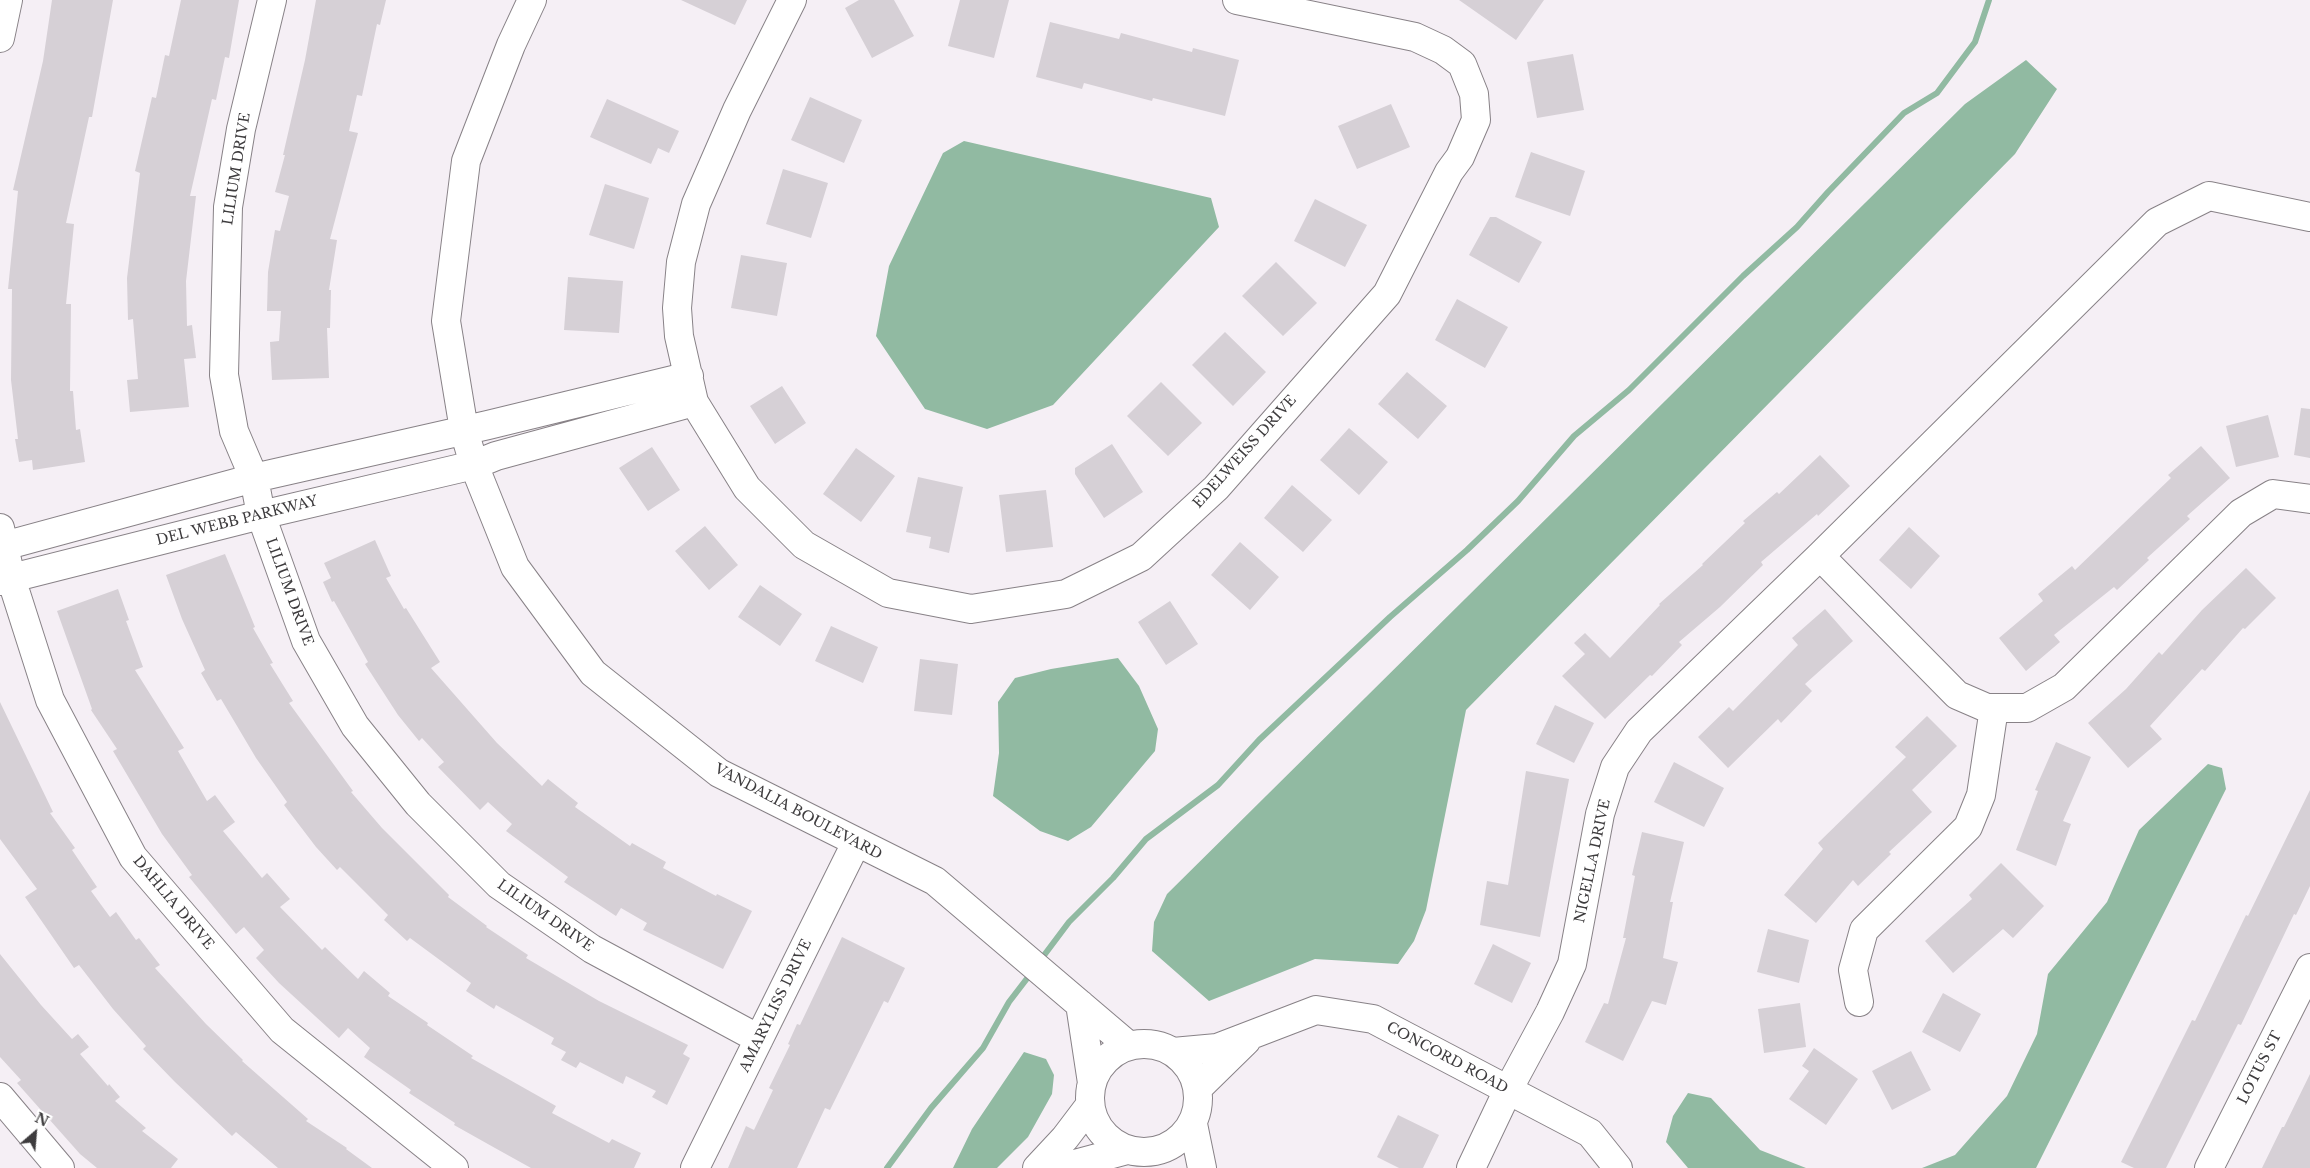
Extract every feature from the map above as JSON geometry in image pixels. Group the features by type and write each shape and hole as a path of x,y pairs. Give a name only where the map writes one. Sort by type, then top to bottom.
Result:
{"street":[{"path":"0,38 8,0"},
{"name":"LILIUM DRIVE","path":"272,0 241,129 228,207 224,375 234,431 254,478 261,515 306,641 354,726 418,804 499,885 592,949 759,1039"},
{"name":"VANDALIA BOULEVARD","path":"532,0 511,45 466,161 446,321 464,430 474,465 515,567 594,673 719,773 935,881 1129,1046"},
{"name":"EDELWEISS DRIVE","path":"792,0 737,110 696,204 682,262 677,308 679,336 692,389 747,488 804,545 888,593 970,609 1066,594 1141,558 1216,488 1386,294 1476,120 1474,94 1462,64 1443,50 1415,38 1237,0"},
{"name":"NIGELLA DRIVE","path":"1471,1168 1508,1090 1550,1012 1572,964 1600,814 1615,767 1639,731 1820,556 2157,222 2209,196 2310,217"},
{"path":"2,540 254,478 464,430 692,389"},
{"name":"DEL WEBB PARKWAY","path":"6,579 261,515 474,465 692,389"},
{"path":"1820,556 1958,695 1987,708 2026,708 2064,687 2241,513 2273,494 2310,499"},
{"name":"DAHLIA DRIVE","path":"2,540 6,579 50,700 133,857 282,1030 454,1168"},
{"path":"1859,1002 1853,970 1864,930 1968,827 1981,795 1994,708"},
{"name":"AMARYLISS DRIVE","path":"695,1168 856,843"},
{"name":"LOTUS ST","path":"2209,1168 2310,968"},
{"path":"1080,1004 1094,1119 1102,1133 1113,1143 1148,1157"},
{"name":"CONCORD ROAD","path":"1174,1052 1217,1048 1254,1032 1316,1010 1373,1019 1590,1133 1618,1168"},
{"name":"CONCORD ROAD","path":"1198,1088 1254,1032"},
{"path":"1036,1168 1065,1138 1091,1094 1100,1066 1113,1053 1129,1046 1144,1043 1160,1046 1174,1052 1185,1062 1194,1074 1198,1088 1198,1107 1193,1124 1182,1138 1148,1157 1060,1168"},
{"path":"0,1096 60,1168"},
{"path":"1193,1124 1202,1168"}],"shaded area":[{"path":"2026,60 2057,89 2015,154 1466,710 1426,910 1414,941 1398,964 1315,959 1209,1001 1152,951 1154,922 1167,894 1965,104"},
{"path":"964,141 1211,198 1219,227 1053,405 987,429 925,409 876,336 889,266 943,153"},
{"path":"1118,658 1139,686 1158,729 1155,751 1091,827 1068,841 1040,831 993,796 999,753 998,702 1015,678 1051,669"},
{"path":"2208,764 2222,768 2226,789 2036,1168 1922,1168 1955,1155 2007,1096 2037,1034 2048,974 2107,902 2139,830"},
{"path":"1024,1052 1046,1059 1054,1075 1052,1094 1028,1137 997,1168 953,1168 972,1129"},
{"path":"1688,1093 1711,1098 1760,1150 1806,1168 1688,1168 1666,1142 1673,1116"}],"building":[{"path":"52,0 113,0 92,117 89,117 66,223 74,224 66,304 71,304 70,391 73,391 76,430 80,429 85,462 33,470 32,460 19,462 15,439 18,439 11,380 12,289 8,289 18,191 13,190 43,61"},
{"path":"181,0 239,0 229,58 225,57 216,100 212,99 190,196 196,196 186,281 187,326 192,325 196,358 184,359 189,407 130,412 127,380 138,379 133,319 128,320 127,278 140,173 135,171 152,97 156,98 165,55 169,56"},
{"path":"316,0 386,0 380,25 377,24 362,96 357,95 349,131 358,133 330,239 337,240 329,290 331,290 330,328 327,328 329,378 272,380 270,342 279,341 281,311 267,311 268,272 275,230 280,231 289,196 275,192 285,155 283,155 305,60"},
{"path":"681,0 747,0 735,25"},
{"path":"859,0 894,0 914,36 872,58 845,8"},
{"path":"960,0 1009,0 994,58 948,46"},
{"path":"1459,0 1544,0 1516,40"},
{"path":"1050,22 1119,39 1121,33 1192,52 1193,48 1239,60 1225,116 1153,98 1152,101 1084,83 1082,89 1036,77"},
{"path":"1573,54 1584,110 1537,118 1527,62"},
{"path":"810,97 862,120 844,163 791,140"},
{"path":"607,99 679,131 669,153 658,148 651,164 590,137"},
{"path":"1391,104 1410,147 1357,169 1338,126"},
{"path":"1531,152 1585,171 1570,216 1515,197"},
{"path":"783,169 828,183 811,238 766,224"},
{"path":"605,184 649,198 634,249 589,235"},
{"path":"1315,199 1367,225 1345,267 1294,241"},
{"path":"1490,217 1496,217 1542,242 1519,283 1469,255"},
{"path":"741,255 787,263 777,316 731,308"},
{"path":"1276,262 1317,303 1283,336 1242,296"},
{"path":"568,277 623,281 619,333 564,330"},
{"path":"1457,299 1508,327 1485,368 1435,340"},
{"path":"1225,332 1266,372 1233,406 1192,365"},
{"path":"1407,372 1447,406 1418,439 1378,404"},
{"path":"1161,382 1202,423 1168,456 1127,416"},
{"path":"782,386 806,423 775,444 750,406"},
{"path":"2301,408 2310,409 2310,458 2294,455"},
{"path":"2268,415 2279,457 2236,467 2226,426"},
{"path":"1349,428 1388,462 1359,495 1320,460"},
{"path":"1112,444 1143,492 1104,518 1075,474 1075,468"},
{"path":"2201,446 2230,478 2187,516 2190,519 2147,558 2149,560 2117,590 2114,587 2054,635 2060,642 2026,671 1999,638 2043,601 2038,594 2072,566 2075,570 2171,478 2168,475"},
{"path":"652,447 680,490 648,511 619,468"},
{"path":"856,448 895,476 861,522 823,494"},
{"path":"1820,455 1850,486 1818,516 1817,514 1761,562 1763,565 1720,607 1679,642 1682,645 1652,676 1650,675 1605,719 1562,676 1585,654 1574,643 1585,633 1610,658 1659,604 1703,565 1745,523 1743,521 1777,492 1779,494"},
{"path":"918,477 963,487 949,553 929,548 931,537 906,532"},
{"path":"1292,485 1332,520 1303,552 1264,518"},
{"path":"1046,490 1053,547 1006,552 999,495"},
{"path":"705,526 738,565 709,590 675,551"},
{"path":"1909,527 1940,556 1911,589 1879,560"},
{"path":"375,540 391,576 386,578 404,609 406,608 440,662 431,668 497,743 542,786 548,779 578,803 575,807 630,846 632,843 666,862 663,868 716,896 717,894 752,911 723,969 643,930 647,923 621,908 616,916 564,882 568,877 506,831 512,824 488,802 480,810 438,767 444,762 422,738 419,741 398,715 365,664 368,662 334,601 332,602 323,582 331,578 324,563"},
{"path":"1240,542 1279,577 1250,610 1211,575"},
{"path":"225,554 255,627 253,628 273,663 270,664 293,701 289,703 353,791 351,792 382,828 449,895 448,897 486,927 528,955 526,958 599,1001 688,1045 683,1054 690,1058 667,1105 652,1097 656,1091 626,1076 623,1084 580,1062 576,1068 561,1060 566,1052 551,1044 554,1038 496,1005 494,1009 466,991 471,983 410,938 407,941 384,920 388,915 340,867 337,870 316,847 284,805 287,802 256,758 221,699 217,701 201,673 205,670 182,619 166,575"},
{"path":"2246,568 2276,598 2245,629 2243,628 2205,671 2202,669 2150,726 2162,739 2128,768 2088,723 2126,689 2159,652 2162,655 2202,610"},
{"path":"760,585 802,614 780,646 738,617"},
{"path":"118,589 129,620 126,621 143,667 135,670 184,748 178,751 207,801 215,795 235,822 223,831 262,878 267,873 290,899 280,907 322,950 325,947 358,979 364,971 390,993 388,996 473,1056 471,1058 556,1106 552,1113 609,1143 612,1139 641,1153 634,1168 531,1168 495,1148 454,1125 455,1123 409,1093 411,1090 364,1057 370,1048 348,1028 339,1038 279,983 256,958 264,950 244,927 236,934 189,877 192,875 162,834 113,751 117,749 91,710 57,611"},
{"path":"1170,601 1198,644 1166,665 1138,622"},
{"path":"1825,609 1853,641 1805,684 1812,691 1781,723 1778,719 1728,768 1698,737 1729,707 1733,711 1798,645 1792,638"},
{"path":"831,626 878,647 863,683 815,661"},
{"path":"920,659 958,664 952,715 914,711"},
{"path":"0,702 53,812 50,813 75,848 72,850 97,887 91,891 110,917 116,912 136,940 139,938 160,965 155,968 242,1061 308,1119 306,1121 347,1148 372,1168 278,1168 236,1132 232,1136 175,1082 143,1049 146,1046 113,1009 79,965 74,968 25,897 37,889 0,839"},
{"path":"1555,705 1594,723 1574,763 1536,744"},
{"path":"1927,716 1957,746 1912,790 1932,812 1889,852 1891,854 1858,886 1853,880 1816,923 1784,895 1823,849 1818,843 1906,757 1895,747"},
{"path":"2056,742 2091,757 2063,821 2071,824 2056,866 2016,850 2038,791 2035,790"},
{"path":"1674,762 1724,788 1704,827 1654,802"},
{"path":"1526,771 1569,779 1540,937 1480,925 1487,881 1508,885"},
{"path":"2310,790 2310,886 2296,915 2294,914 2241,1025 2238,1024 2166,1168 2134,1168 2121,1162 2192,1020 2195,1021 2246,915 2248,916"},
{"path":"1642,832 1684,842 1670,902 1673,902 1663,958 1678,962 1666,1005 1652,1001 1623,1061 1585,1042 1604,1003 1608,1004 1626,938 1623,938 1635,876 1632,875"},
{"path":"2001,863 2044,906 2013,938 2003,929 1953,973 1925,941 1972,899 1969,895"},
{"path":"1768,929 1809,940 1799,983 1757,972"},
{"path":"842,937 905,968 888,1003 884,1001 830,1110 825,1108 797,1168 728,1168 746,1126 754,1130 773,1090 769,1088 790,1045 788,1044 797,1024 800,1025"},
{"path":"1493,944 1531,963 1512,1003 1474,984"},
{"path":"0,954 41,1005 72,1039 78,1034 89,1047 80,1054 120,1097 115,1101 146,1128 142,1131 178,1159 171,1168 97,1168 80,1154 17,1083 21,1080 0,1057"},
{"path":"1943,993 1981,1014 1960,1052 1922,1032"},
{"path":"1800,1003 1806,1047 1764,1053 1758,1009"},
{"path":"1814,1048 1858,1079 1826,1125 1789,1099 1809,1071 1802,1066"},
{"path":"1911,1051 1931,1090 1892,1110 1872,1071"},
{"path":"2310,1074 2310,1168 2262,1168 2282,1127 2284,1127"},
{"path":"1398,1115 1439,1135 1423,1168 1399,1168 1377,1157"}],"waterway":[{"path":"1039,962 1069,922 1113,878 1146,839 1218,785 1259,740 1390,617 1467,550 1518,501 1574,436 1629,390 1743,276 1797,227 1904,113 1937,93 1975,42 1989,0"},
{"path":"887,1168 931,1108 983,1048 1009,1002 1032,972"}]}
